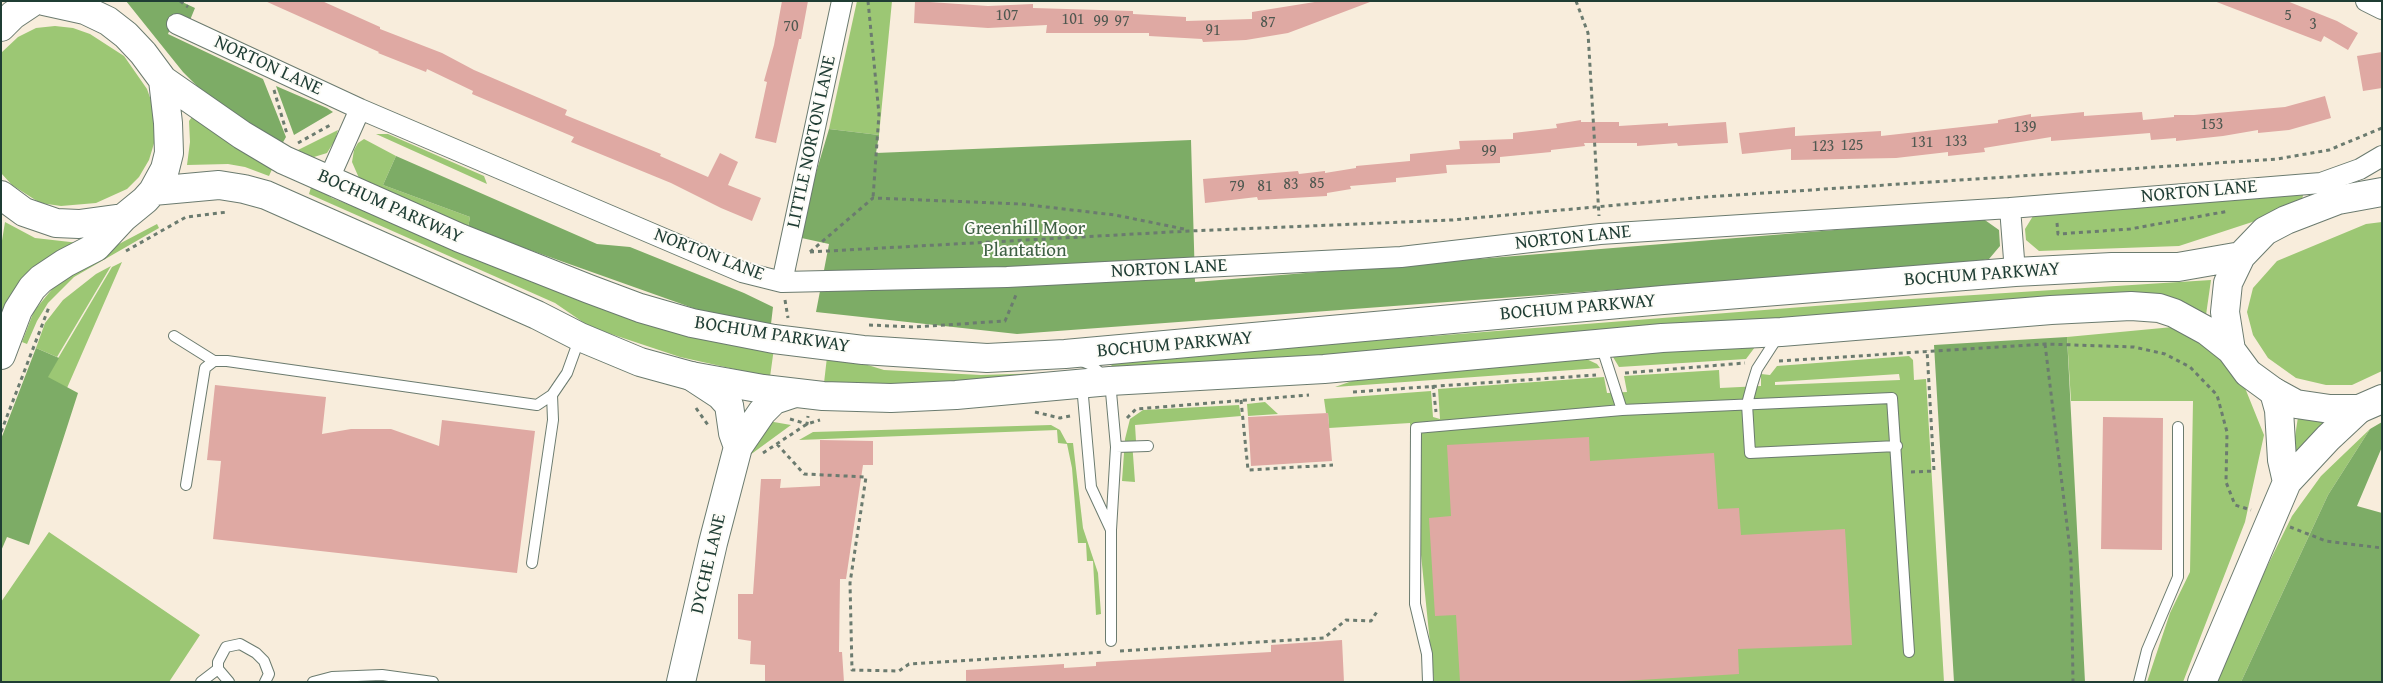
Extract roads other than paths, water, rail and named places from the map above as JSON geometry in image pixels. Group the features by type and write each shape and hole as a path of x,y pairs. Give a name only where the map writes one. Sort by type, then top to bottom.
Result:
{"main road":[{"path":"1,355 18,310 32,288 65,263 96,247 123,218 153,191 164,169 168,153 168,123 163,80 143,53 106,11 85,10 44,1"},
{"name":"BOCHUM PARKWAY","path":"163,80 242,135 284,160 460,238 640,308 692,323 774,339 872,350 987,358 1065,354 1096,370 1324,369 1600,343 1781,332 2051,310 2131,306 2159,308 2174,313 2207,331 2231,350"},
{"name":"BOCHUM PARKWAY","path":"153,191 219,186 244,189 266,195 537,315 580,337 640,362 692,376 794,393 891,398 956,395 1096,370 1663,300 2015,272 2112,267 2178,267 2241,256"},
{"path":"2370,404 2310,407 2296,404 2274,392 2248,373 2231,350 2225,312 2228,283 2241,256 2265,231 2286,220 2338,200 2382,192"},
{"path":"1,195 24,212 56,222 79,224 123,218"},
{"name":"DYCHE LANE","path":"692,376 720,395 729,405 733,433 748,452"},
{"path":"2274,392 2279,410 2282,460 2287,482"},
{"name":"DYCHE LANE","path":"681,682 713,543 762,412 774,400 794,393"},
{"path":"2202,682 2287,482 2328,438 2370,404"}],"street":[{"name":"LITTLE NORTON LANE","path":"782,282 842,1"},
{"path":"2366,1 2382,9"},
{"name":"NORTON LANE","path":"177,24 360,109 742,272 782,282 1024,276 1401,257 1600,234 2010,208 2321,183 2360,169 2382,156"},
{"path":"328,181 360,109"},
{"path":"2010,208 2015,272"}],"lane":[{"path":"1781,332 1760,362 1747,404 1750,453 1897,446"},
{"path":"174,336 214,361 227,361 537,405 552,395 567,373 580,337"},
{"path":"1600,343 1622,410"},
{"path":"186,485 205,368 214,361"},
{"path":"1096,370 1085,413 1091,487 1110,530"},
{"path":"1096,370 1115,431 1116,447 1110,530 1112,641"},
{"path":"532,563 553,420 552,395"},
{"path":"1428,682 1427,654 1415,604 1416,428 1622,410 1892,398 1897,446 1909,652"},
{"path":"2139,682 2148,650 2178,577 2178,427"},
{"path":"1116,447 1148,446"},
{"path":"201,682 218,669 221,654 226,647 240,644 256,653 264,661 269,674 267,681"},
{"path":"218,669 229,682"},
{"path":"313,682 332,677 382,675 433,682"}],"park label":[{"name":"Greenhill Moor Plantation","path":"1025,240"}]}
